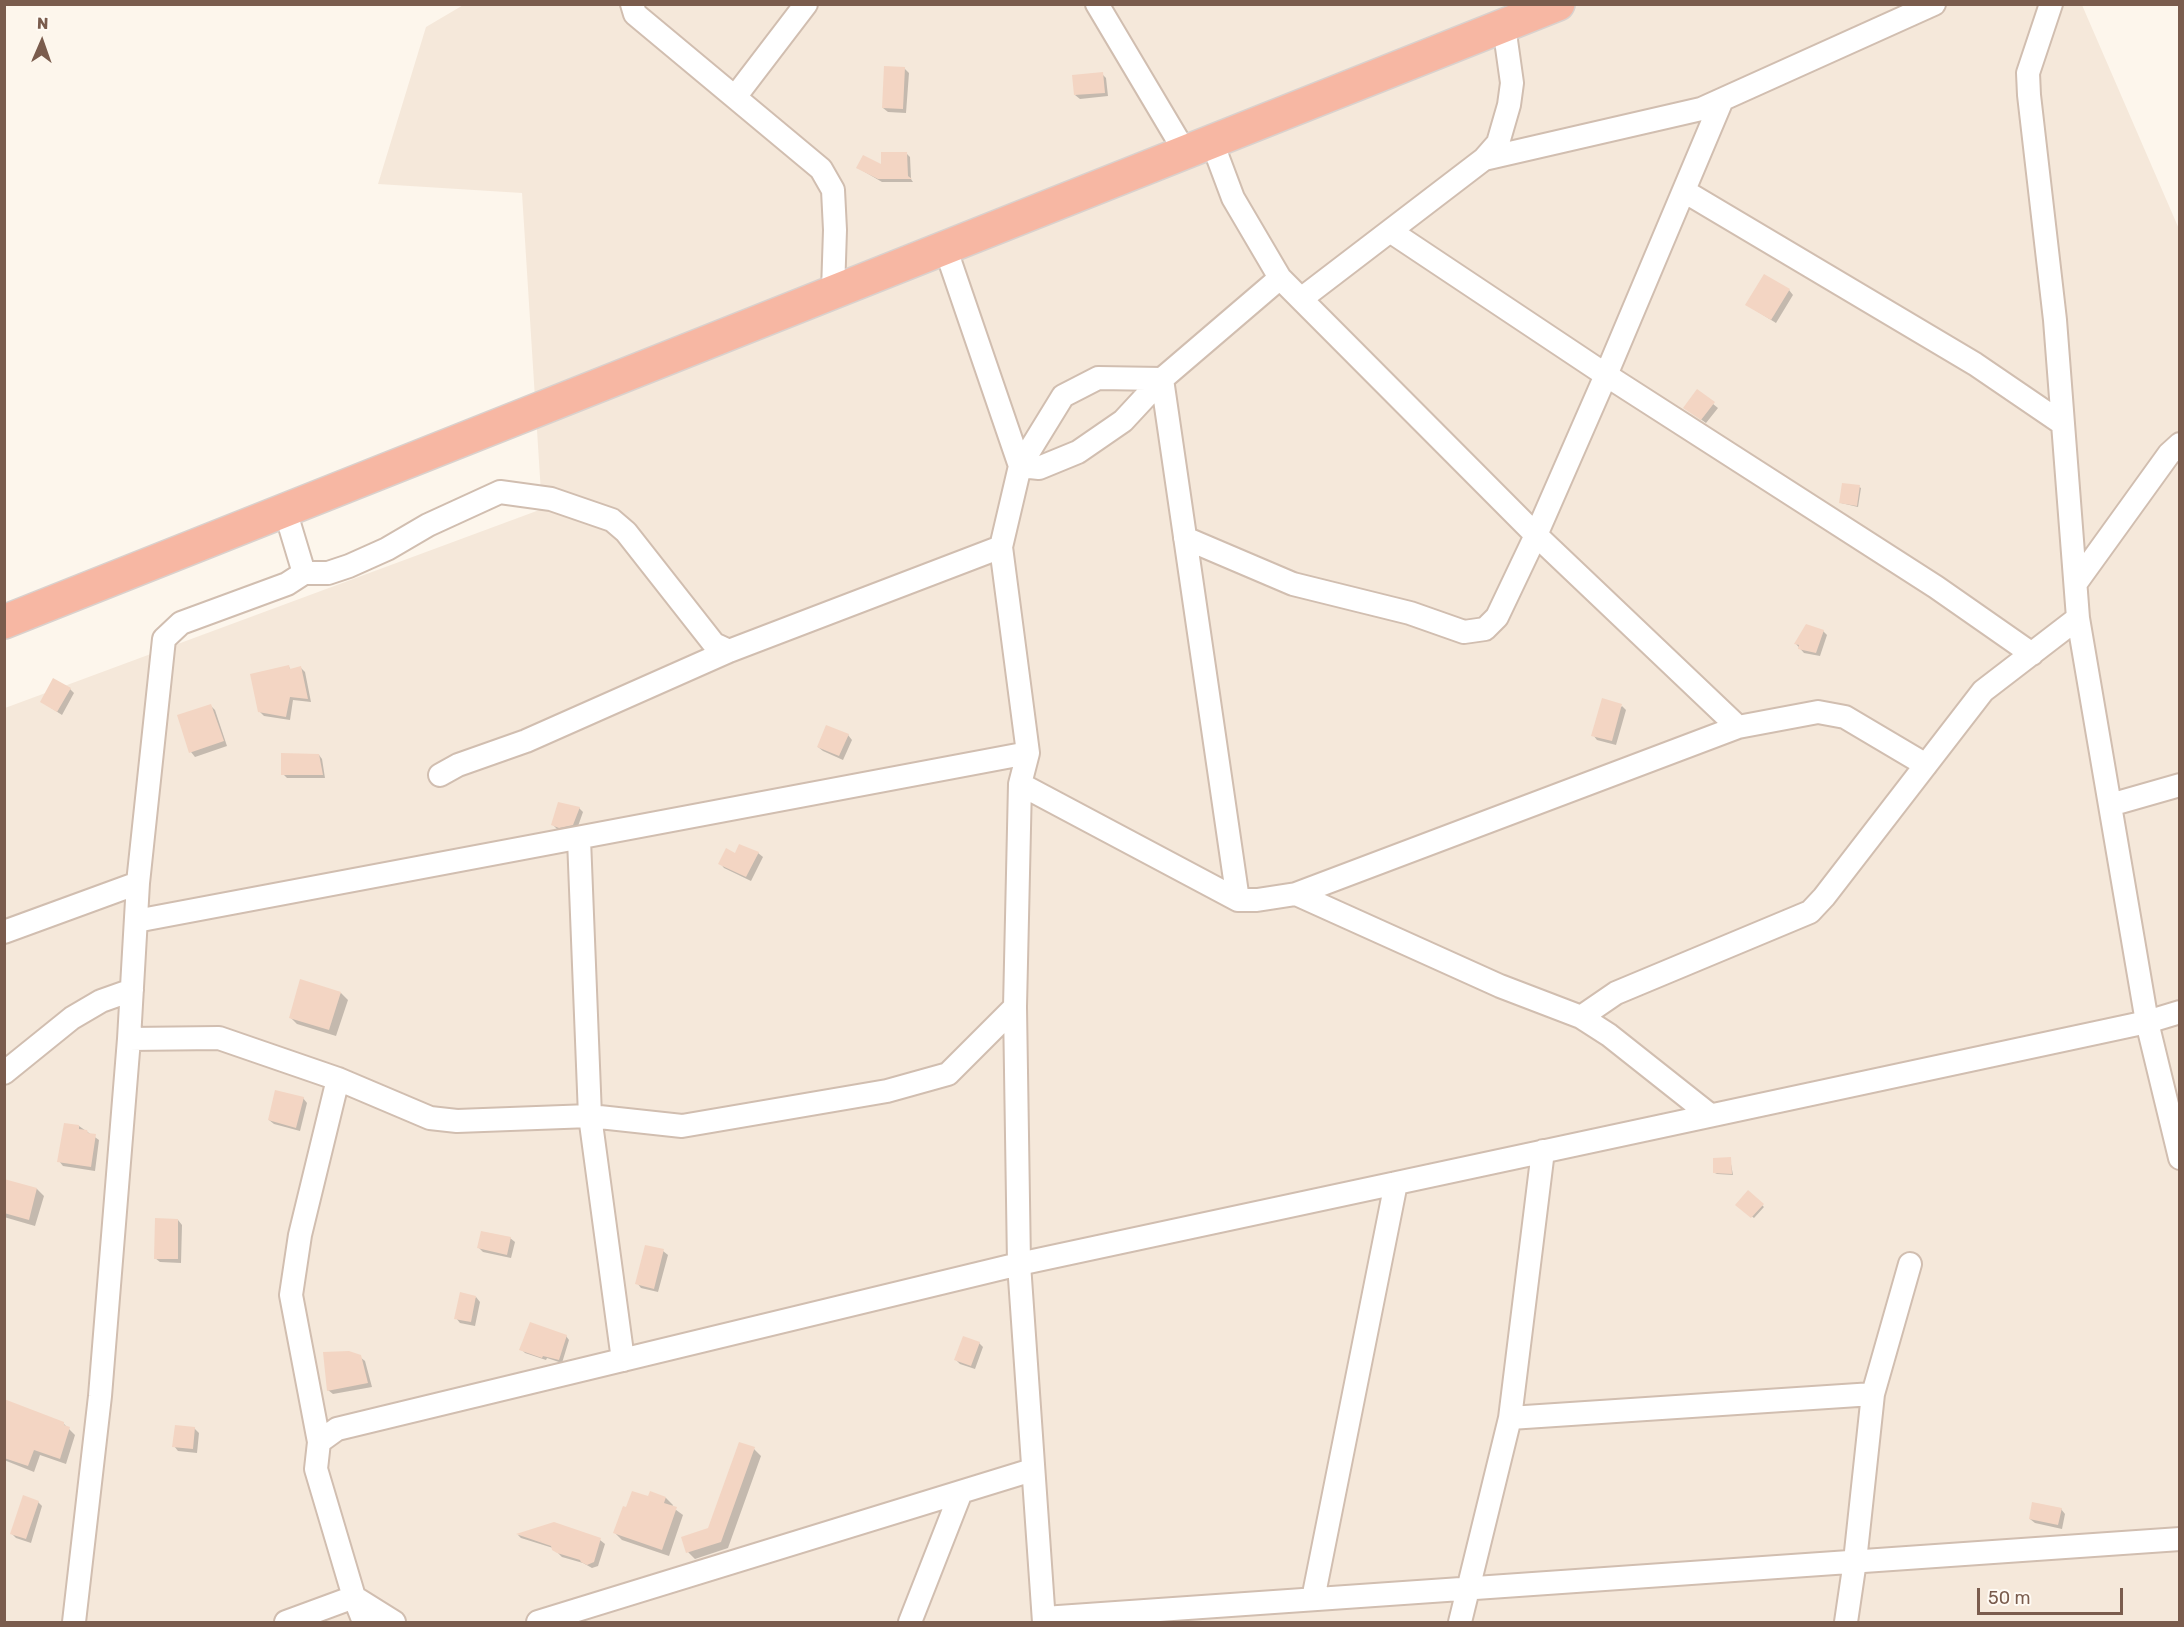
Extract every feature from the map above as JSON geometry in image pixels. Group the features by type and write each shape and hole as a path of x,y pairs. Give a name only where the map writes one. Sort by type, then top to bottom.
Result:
{"highway":[{"path":"4,622 1558,4"}],"street":[{"path":"632,4 635,14 821,169 830,181 833,190 835,230 833,291"},
{"path":"735,97 806,4"},
{"path":"1097,4 1126,50 1199,147 1233,198 1280,278 1536,535 1738,727"},
{"path":"1484,159 1701,109 1934,4"},
{"path":"2051,4 2028,74 2055,320 2078,618 2147,1023 2180,1158"},
{"path":"1301,299 1484,159 1498,142 1509,105 1512,83 1504,26"},
{"path":"1185,538 1293,584 1410,613 1464,632 1485,629 1497,616 1536,535 1722,100"},
{"path":"1684,191 1975,364 2063,424"},
{"path":"1390,231 1606,375 1936,587 2032,654"},
{"path":"945,247 1020,466"},
{"path":"1020,466 1039,468 1078,452 1123,421 1162,379 1280,278"},
{"path":"1162,379 1098,378 1063,396 1020,466 1001,547 1028,753 1020,784 1015,1007 1019,1264 1044,1620 1313,1599 2180,1539"},
{"path":"1162,379 1238,900"},
{"path":"2076,584 2169,454 2180,444"},
{"path":"74,1623 100,1396 129,1039 138,883 164,639 181,624 287,584 304,573 328,573 349,567 387,549 428,525 500,492 551,500 612,520 626,532 714,644 729,651"},
{"path":"285,510 304,573"},
{"path":"440,775 458,765 526,741 729,651 1001,547"},
{"path":"1581,1017 1616,993 1810,912 1983,691 2078,618"},
{"path":"1020,784 1238,900 1257,900 1296,894 1738,727 1818,712 1845,717 1926,765"},
{"path":"136,921 1028,753"},
{"path":"2110,805 2180,785"},
{"path":"579,839 590,1116 623,1360"},
{"path":"4,932 138,883"},
{"path":"1296,894 1500,986 1581,1017 1609,1035 1710,1115"},
{"path":"4,1072 72,1018 101,1001 132,990"},
{"path":"129,1039 219,1038 338,1079 430,1118 457,1121 590,1116 682,1126 887,1091 948,1074 1015,1007"},
{"path":"319,1442 337,1430 1019,1264 2147,1023 2180,1012"},
{"path":"338,1079 300,1235 291,1295 319,1442 316,1469 354,1597 364,1623"},
{"path":"1460,1623 1510,1418 1543,1151"},
{"path":"1313,1599 1396,1183"},
{"path":"1846,1623 1855,1561 1872,1394 1910,1264"},
{"path":"1510,1418 1872,1394"},
{"path":"538,1623 1032,1470"},
{"path":"910,1623 961,1492"},
{"path":"286,1623 354,1597"},
{"path":"354,1597 394,1623"}],"shaded area":[{"path":"465,4 2082,5 2179,229 2179,1622 5,1622 5,708 542,509 522,193 378,184 426,27"}],"building":[{"path":"884,66 905,67 903,109 882,108"},
{"path":"1103,72 1105,93 1074,95 1072,75"},
{"path":"881,152 907,152 908,176 912,179 878,179 856,168 863,155 881,164"},
{"path":"1764,274 1790,289 1771,320 1745,305"},
{"path":"1697,389 1715,402 1701,420 1683,408"},
{"path":"1842,483 1860,485 1857,506 1839,503"},
{"path":"1806,624 1824,630 1816,653 1798,649 1799,645 1794,644"},
{"path":"289,665 290,669 301,666 308,699 290,697 286,717 258,712 250,674"},
{"path":"53,678 71,688 57,712 40,702"},
{"path":"1602,698 1622,704 1612,741 1591,736"},
{"path":"211,704 224,741 189,753 177,715"},
{"path":"826,725 849,734 839,756 817,747"},
{"path":"281,753 319,754 323,775 281,775"},
{"path":"558,802 580,807 573,825 559,828 551,825"},
{"path":"739,844 759,852 746,877 718,864 726,848 735,853"},
{"path":"300,979 341,992 329,1030 289,1018"},
{"path":"275,1090 304,1097 296,1128 268,1120"},
{"path":"64,1123 79,1125 79,1129 96,1134 91,1167 57,1162"},
{"path":"1731,1157 1732,1174 1713,1173 1713,1158"},
{"path":"4,1179 37,1188 29,1220 4,1213"},
{"path":"1748,1190 1764,1204 1751,1218 1735,1205"},
{"path":"155,1218 178,1219 178,1259 154,1259"},
{"path":"481,1231 511,1237 507,1255 477,1248"},
{"path":"645,1245 664,1249 654,1289 635,1284"},
{"path":"460,1292 476,1296 471,1322 454,1319"},
{"path":"530,1322 567,1335 559,1360 543,1356 542,1358 519,1350"},
{"path":"963,1336 980,1342 971,1366 954,1360"},
{"path":"349,1351 361,1355 368,1383 327,1391 323,1352"},
{"path":"4,1399 64,1422 64,1425 70,1427 60,1459 34,1450 28,1466 4,1458"},
{"path":"175,1425 195,1427 193,1449 172,1447"},
{"path":"739,1442 755,1447 721,1542 686,1553 681,1537 708,1528"},
{"path":"632,1491 648,1496 650,1491 666,1497 664,1503 677,1507 662,1550 613,1533 623,1506 626,1507"},
{"path":"23,1495 39,1501 26,1539 10,1534"},
{"path":"2032,1502 2062,1508 2058,1525 2029,1519"},
{"path":"554,1522 601,1538 594,1562 587,1565 580,1560 557,1553 552,1550 551,1546 516,1534"}]}
